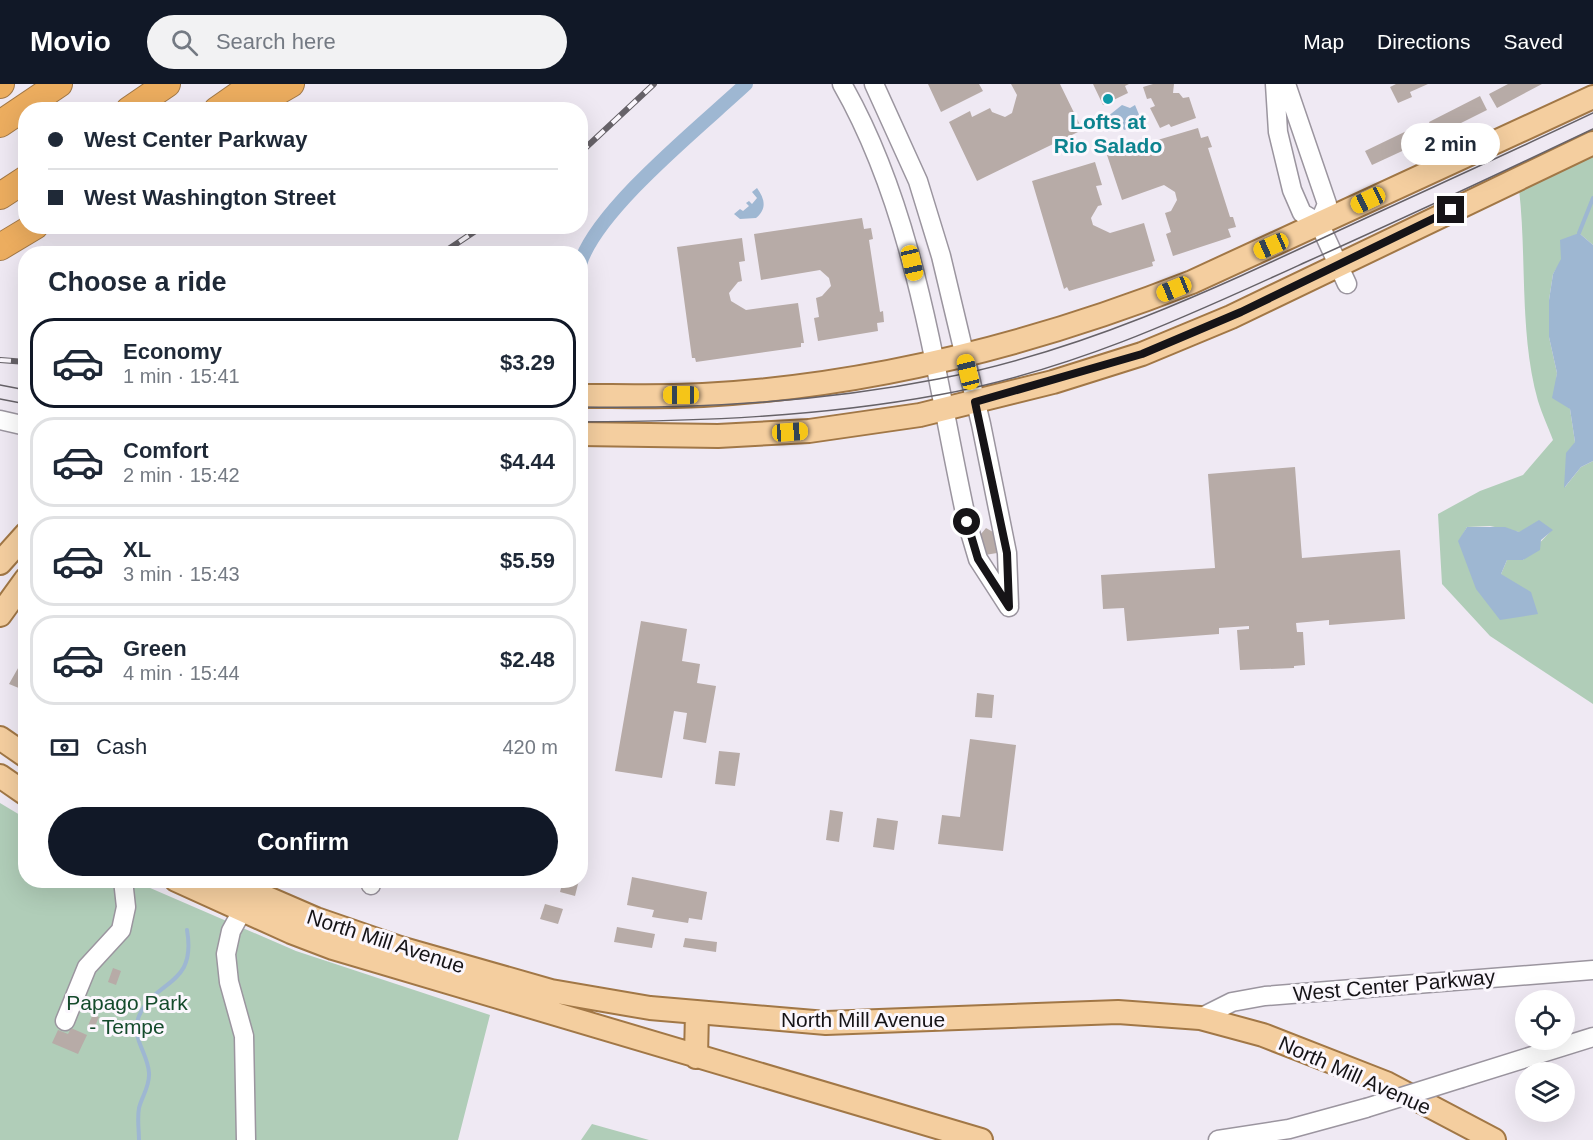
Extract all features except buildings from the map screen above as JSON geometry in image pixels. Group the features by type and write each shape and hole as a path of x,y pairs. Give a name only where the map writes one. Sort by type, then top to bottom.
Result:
{"highway":[{"path":"32,102 59,84"},
{"path":"140,102 166,84"},
{"path":"228,102 254,84"},
{"path":"260,102 291,84"},
{"path":"0,123 18,111"},
{"path":"0,196 18,184"},
{"path":"0,247 22,234"}],"main road":[{"path":"588,396 703,395 808,384 933,362 1035,337 1125,308 1192,282 1593,97"},
{"path":"588,434 771,434 870,423 975,402 1142,354 1231,317 1343,275 1593,143"},
{"path":"0,563 18,543"},
{"path":"0,615 18,590"},
{"path":"0,738 18,750"},
{"path":"0,776 18,789"},
{"name":"North Mill Avenue","path":"202,888 551,991 650,1008 826,1023 1118,1012 1200,1018 1263,1035 1386,1083 1494,1140"},
{"name":"North Mill Avenue","path":"234,888 247,902 333,948 983,1140"},
{"path":"696,1057 697,1012"}],"street":[{"path":"842,84 875,149 895,200 978,559 1009,607 1007,553 941,256 907,155 874,84"},
{"path":"1275,84 1278,132 1292,190 1302,213 1319,223 1343,275"},
{"path":"1286,84 1327,204 1319,223"},
{"path":"0,420 18,424"},
{"path":"65,1021 87,967 121,930 126,907 124,888"},
{"path":"246,1140 244,1036 230,982 226,954 231,931 247,902"},
{"name":"West Center Parkway","path":"1200,1018 1232,1002 1265,996 1593,970"},
{"path":"1218,1140 1289,1129 1366,1108 1593,1037"}],"green space":[{"path":"1593,155 1593,245 1579,233 1553,274 1549,300 1549,337 1557,373 1556,381 1570,409 1575,442 1565,487 1581,467 1593,461 1593,704 1490,636 1442,584 1438,514 1480,491 1523,475 1553,440 1538,401 1528,349 1519,189","holes":["1490,526 1519,532 1552,530 1523,560 1507,560 1501,574 1469,565 1459,541 1467,527"]},
{"name":"Papago Park - Tempe","path":"0,803 18,814 18,888 150,888 296,951 490,1015 458,1140 0,1140"},
{"path":"592,1124 649,1140 581,1140"}],"water":[{"path":"1122,105 1130,108 1135,105 1140,117 1131,124 1132,127 1124,130 1122,126 1108,132 1102,121"},
{"path":"757,188 763,200 760,215 756,218 740,219 734,214 749,206 746,203 749,201 752,204 757,198 752,192"},
{"path":"1579,233 1593,245 1593,461 1581,467 1564,488 1566,453 1575,442 1570,409 1552,398 1557,373 1549,337 1549,300 1553,274 1561,259 1560,240"},
{"path":"1539,520 1553,530 1541,540 1540,550 1523,560 1507,560 1501,574 1531,592 1538,614 1500,620 1476,589 1458,541 1467,527 1505,527 1519,532"}],"waterway":[{"path":"588,246 628,194 746,84"},
{"path":"1579,233 1593,198"},
{"path":"139,1140 139,1108 147,1087 149,1073 138,1038 137,1024 146,1004 173,981 186,962 187,930"}],"tram line":[{"path":"588,407 715,405 850,393 938,379 1042,353 1193,297 1593,113"},
{"path":"588,422 715,419 849,408 938,395 1034,372 1127,340 1216,303 1593,129"},
{"path":"0,385 18,388"},
{"path":"0,399 18,402"}],"railway":[{"path":"588,146 654,84"},
{"path":"453,246 471,234"},
{"path":"0,360 18,361"}],"place":[{"name":"Lofts at Rio Salado","path":"1108,99"}],"route":[{"path":"967,522 978,559 1009,607 1007,553 975,402 1053,382 1142,354 1312,279 1451,210"}]}
